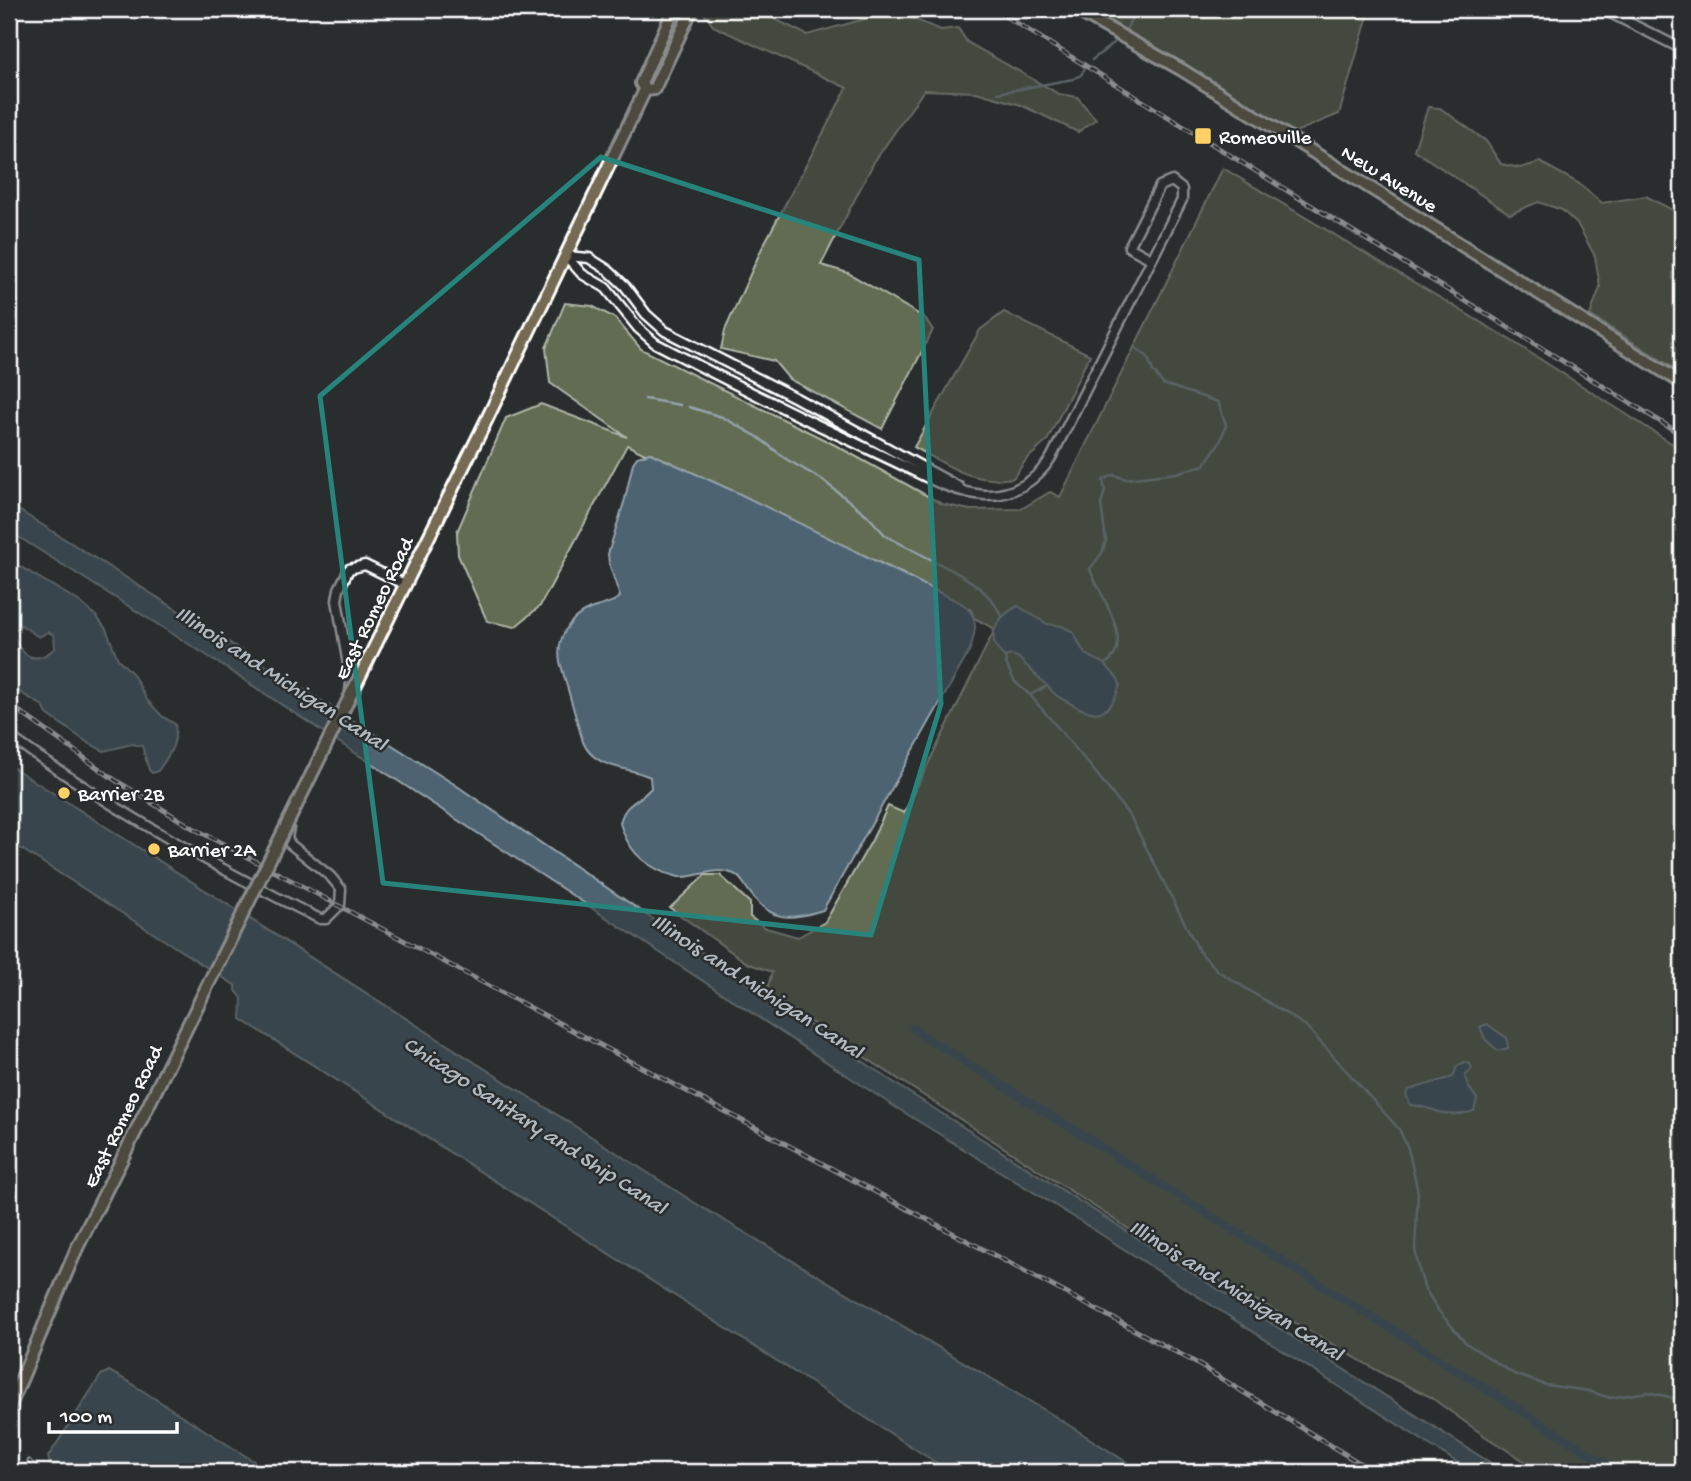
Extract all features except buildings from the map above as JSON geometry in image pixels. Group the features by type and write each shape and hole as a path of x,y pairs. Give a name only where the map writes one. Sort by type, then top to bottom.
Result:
{"main road":[{"name":"East Romeo Road","path":"645,90 641,83 674,9"},
{"name":"East Romeo Road","path":"645,90 654,89 692,9"},
{"name":"New Avenue","path":"1074,9 1182,70 1682,383"},
{"name":"East Romeo Road","path":"9,1408 77,1248 405,585 645,90"}],"street":[{"path":"1602,9 1682,49"},
{"path":"566,256 582,274 606,288 638,328 655,343 796,415 950,487 984,495 1002,494 1022,487 1045,467 1182,200 1182,189 1172,181 1160,186 1129,247 1151,259"},
{"path":"566,256 589,258 608,270 625,286 654,323 674,337 796,398 952,482 962,490"},
{"path":"9,736 183,848 235,877 320,919 326,919 337,910 342,897 341,889 330,876 290,844 287,831 346,712 351,683 337,600 349,569 365,565 405,585"}],"highlighted area":[{"path":"601,157 919,260 941,704 871,935 383,883 320,396"}],"green space":[{"path":"704,9 754,9 807,35 894,11 941,30 958,28 967,42 1059,94 1077,97 1096,119 1078,132 1021,105 976,92 924,90 874,162 821,265 848,273 925,318 933,330 882,429 789,379 774,361 721,349 725,330 762,248 847,88 713,26 703,12"},
{"path":"1092,9 1370,9 1339,114 1291,134"},
{"path":"1428,107 1440,108 1486,141 1501,164 1520,168 1540,162 1578,183 1602,203 1646,196 1682,215 1682,373 1590,315 1600,287 1595,256 1578,225 1562,210 1538,202 1510,214 1414,150"},
{"path":"1223,168 1512,341 1682,450 1682,1472 1542,1472 1486,1437 1429,1396 1387,1376 1265,1305 1158,1248 766,993 772,972 747,963 670,908 705,875 720,875 750,903 750,917 766,928 798,937 825,922 872,840 888,806 904,813 995,629 974,618 971,610 901,573 651,453 645,454 627,445 540,606 515,627 487,621 458,555 457,532 506,418 541,404 627,437 550,383 546,348 565,303 592,306 615,318 641,349 835,445 942,504 970,510 1021,509 1050,492 1060,497"},
{"path":"1004,312 1090,355 1047,441 1026,460 1013,478 985,479 961,472 914,447 980,330"}],"water":[{"path":"650,453 738,493 963,604 972,615 975,626 969,652 823,910 800,916 781,916 756,901 741,879 734,874 720,871 679,877 649,864 631,847 620,823 625,811 651,788 650,777 595,758 583,742 560,662 560,646 565,631 575,618 620,597 608,554 633,463 637,457"},
{"name":"Illinois and Michigan Canal","path":"9,504 454,784 902,1088 1505,1472 1472,1472 1077,1219 892,1105 203,653 9,531"},
{"path":"9,560 80,602 97,617 106,629 118,659 133,674 147,700 162,716 175,724 174,743 158,771 152,773 142,746 132,744 104,751 47,714 43,706 9,686","holes":["21,625 39,637 48,632 54,635 55,648 34,658 23,652 12,632"]},
{"path":"1018,606 1047,624 1062,626 1073,632 1085,654 1105,664 1120,685 1109,707 1095,713 1078,707 1057,696 1019,658 1012,655 1005,657 998,650 994,636 998,622"},
{"name":"Chicago Sanitary and Ship Canal","path":"9,765 700,1206 1053,1415 1142,1472 951,1472 241,1019 242,998 236,991 236,986 9,841"},
{"path":"1487,1024 1507,1038 1508,1048 1498,1051 1485,1039 1480,1027"},
{"path":"1465,1062 1472,1068 1465,1076 1477,1099 1474,1111 1447,1114 1410,1105 1406,1094 1408,1090 1453,1077 1457,1066"},
{"path":"109,1371 271,1472 60,1472 51,1467 48,1457 101,1375"}],"waterway":[{"path":"1126,30 1136,9"},
{"path":"1092,60 1119,39"},
{"path":"998,93 1073,79 1081,75 1085,68"},
{"path":"1105,664 1114,655 1118,644 1117,631 1090,569 1102,553 1106,541 1101,504 1105,491 1103,480 1113,475 1126,479 1176,473 1204,465 1220,442 1226,425 1218,402 1163,384 1153,371 1147,356 1134,347"},
{"path":"645,399 680,405"},
{"path":"689,407 722,417 758,437 786,459 821,479 867,515 886,536 979,587 992,600 1002,616"},
{"path":"1005,657 1015,682 1030,695 1131,818 1199,951 1218,971 1306,1026 1399,1129 1408,1148 1418,1192 1415,1249 1424,1287 1438,1310 1466,1343 1514,1374 1546,1385 1589,1391 1610,1398 1648,1392 1682,1400"},
{"path":"1030,695 1047,686"},
{"path":"913,1029 1619,1472"}],"railway":[{"path":"994,9 1682,435"},
{"path":"9,704 115,780 193,828 1191,1360 1374,1472"},
{"path":"29,1461 40,1472"}],"place":[{"name":"Romeoville","path":"1203,136"},
{"name":"Barrier 2B","path":"64,793"},
{"name":"Barrier 2A","path":"154,849"}]}
